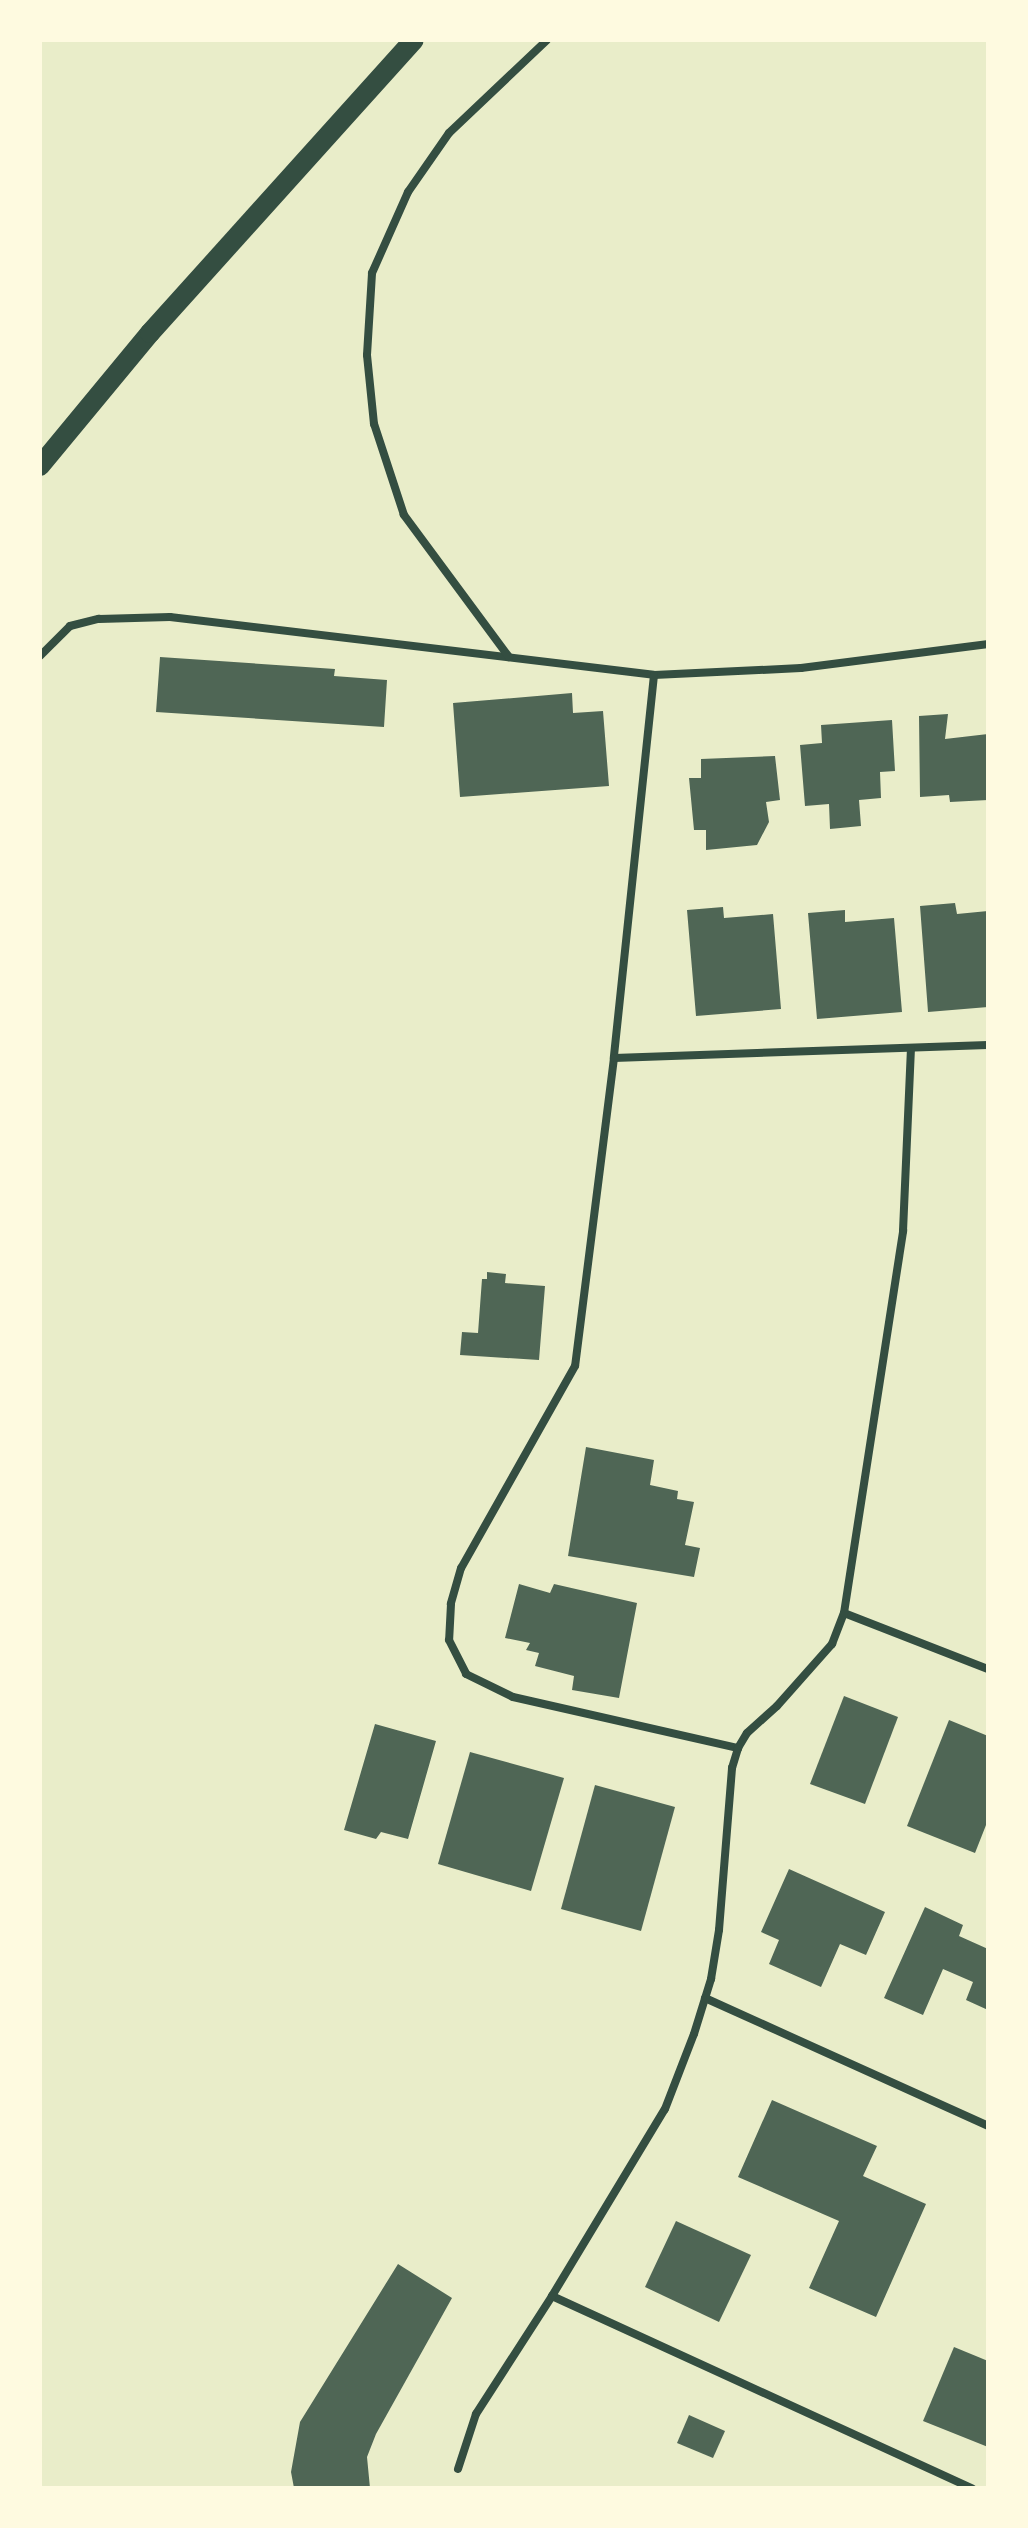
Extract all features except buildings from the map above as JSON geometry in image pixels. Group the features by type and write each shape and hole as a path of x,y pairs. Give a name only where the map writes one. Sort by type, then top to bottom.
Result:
{"main road":[{"path":"40,466 150,333 414,40"}],"street":[{"path":"509,657 404,515 374,424 368,341 372,273 408,192 449,133 547,40"},
{"path":"40,656 70,626 99,619 170,617 654,675 801,668 988,644"},
{"path":"654,675 614,1058 575,1366 461,1568 451,1604 449,1640 466,1674 513,1697 738,1748"},
{"path":"614,1058 988,1045"},
{"path":"458,2469 476,2414 552,2296 665,2109 705,1998 719,1930 732,1768 738,1748 747,1733 832,1644 844,1613 903,1231 911,1049"},
{"path":"844,1613 988,1669"},
{"path":"705,1998 988,2126"},
{"path":"552,2296 972,2488"}]}
